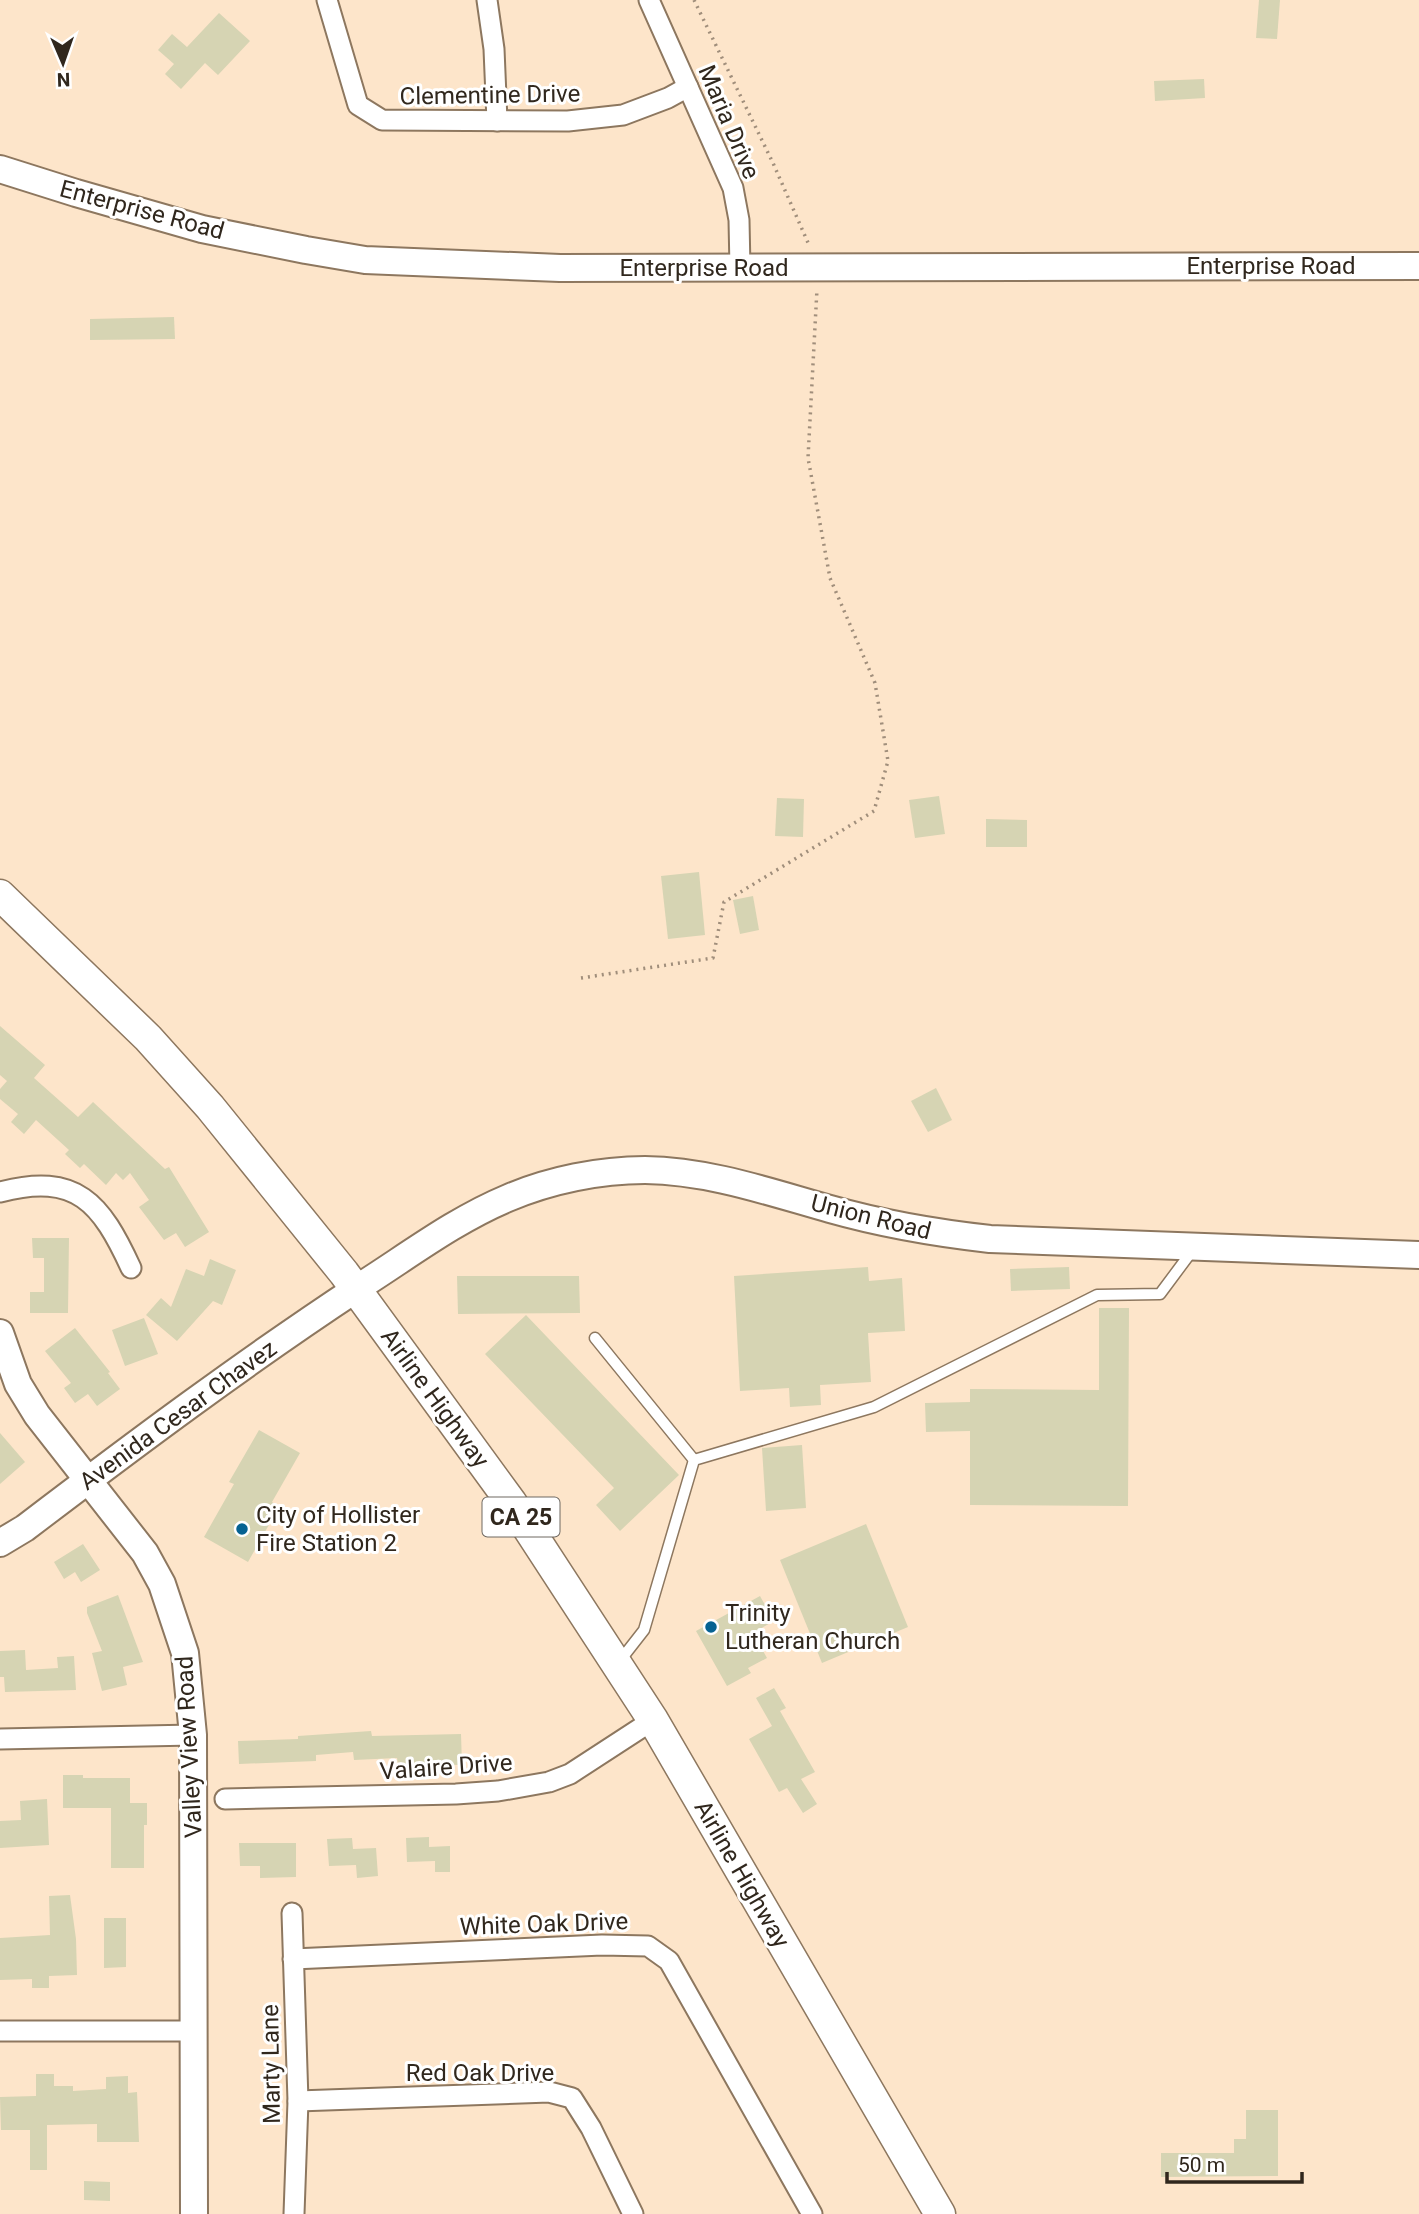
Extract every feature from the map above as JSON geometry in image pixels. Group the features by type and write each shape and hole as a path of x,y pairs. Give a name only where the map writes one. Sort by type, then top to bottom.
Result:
{"main road":[{"name":"Airline Highway","path":"0,895 148,1038 210,1107 356,1289 511,1502 653,1720 940,2214"}],"street":[{"name":"Clementine Drive","path":"327,0 358,105 382,120 568,121 623,115 668,98 688,87"},
{"path":"487,0 494,49 497,121"},
{"name":"Maria Drive","path":"649,0 733,188 739,220 740,268"},
{"name":"Enterprise Road","path":"0,169 202,229 365,260 560,268 1419,266"},
{"name":"Union Road","path":"356,1289 462,1220 512,1196 566,1179 645,1170 692,1173 724,1179 830,1209 936,1233 1033,1242 1419,1255"},
{"path":"0,1192 41,1184 76,1194 93,1206 115,1233 131,1268"},
{"name":"Avenida Cesar Chavez","path":"0,1543 25,1528 308,1320 356,1289"},
{"name":"Valley View Road","path":"0,1333 18,1384 37,1415 145,1553 162,1584 185,1653 192,1735 194,2214"},
{"name":"Valaire Drive","path":"225,1799 456,1794 498,1791 549,1782 570,1774 653,1720"},
{"path":"0,1739 192,1735"},
{"name":"Marty Lane","path":"292,1913 298,2101 294,2214"},
{"name":"White Oak Drive","path":"293,1959 558,1947 648,1946 669,1961 812,2214"},
{"path":"0,2031 194,2031"},
{"name":"Red Oak Drive","path":"298,2101 549,2092 572,2098 591,2128 634,2214"}],"lane":[{"path":"694,1460 874,1407 1097,1295 1160,1294 1195,1246"},
{"path":"595,1338 694,1460"},
{"path":"617,1665 644,1630 694,1460"}],"path":[{"path":"581,978 713,958 724,902 874,811 888,761 875,683 830,578 808,458 818,267 773,163 694,0"}],"building":[{"path":"1259,0 1280,0 1277,39 1256,38"},
{"path":"219,13 250,41 218,75 205,63 181,89 165,74 174,64 158,50 172,34 187,47"},
{"path":"1204,79 1205,98 1155,101 1154,81"},
{"path":"174,317 175,339 90,340 90,319"},
{"path":"939,796 945,834 915,838 909,800"},
{"path":"777,798 804,799 803,837 775,836"},
{"path":"986,819 1027,820 1027,847 986,847"},
{"path":"699,872 705,935 668,939 661,876"},
{"path":"753,896 759,930 740,934 733,900"},
{"path":"0,1026 45,1065 34,1078 78,1117 93,1102 165,1169 169,1167 209,1232 185,1247 176,1233 164,1240 139,1207 149,1200 130,1173 123,1180 116,1173 106,1185 84,1164 80,1168 65,1154 69,1150 36,1120 24,1134 11,1122 18,1114 0,1099 0,1089 7,1081 0,1075"},
{"path":"936,1088 952,1120 928,1132 911,1101"},
{"path":"32,1238 69,1238 68,1313 30,1313 30,1292 44,1292 44,1258 33,1258"},
{"path":"210,1259 236,1270 222,1305 213,1301 177,1341 146,1315 161,1298 171,1307 186,1269 204,1276"},
{"path":"868,1267 869,1281 902,1278 905,1331 868,1333 871,1382 820,1385 821,1405 790,1407 789,1388 740,1391 734,1276"},
{"path":"1069,1267 1070,1289 1011,1291 1010,1269"},
{"path":"457,1276 579,1276 580,1313 458,1314"},
{"path":"1099,1308 1129,1308 1128,1506 970,1505 970,1431 926,1432 925,1403 970,1402 970,1389 1099,1390"},
{"path":"526,1315 679,1475 620,1531 596,1505 614,1488 485,1354"},
{"path":"144,1318 158,1354 125,1366 112,1330"},
{"path":"75,1328 120,1389 97,1406 88,1394 75,1403 64,1388 71,1383 45,1351"},
{"path":"259,1430 300,1453 272,1502 279,1507 248,1562 204,1537 234,1484 229,1482"},
{"path":"0,1433 25,1462 0,1484"},
{"path":"802,1445 806,1508 766,1511 762,1448"},
{"path":"866,1524 908,1627 822,1663 780,1560"},
{"path":"83,1544 100,1570 81,1582 75,1572 64,1579 54,1562"},
{"path":"118,1595 143,1662 123,1667 127,1685 102,1691 92,1653 102,1651 87,1607"},
{"path":"760,1596 774,1621 753,1633 767,1658 748,1668 751,1673 727,1686 696,1631"},
{"path":"25,1650 26,1670 58,1668 57,1657 74,1656 76,1690 5,1692 4,1677 0,1677 0,1651"},
{"path":"774,1688 786,1708 780,1711 815,1772 801,1779 817,1804 803,1813 787,1788 779,1792 749,1739 772,1726 756,1698"},
{"path":"371,1731 372,1736 461,1734 462,1765 398,1764 397,1758 354,1760 353,1752 316,1755 316,1761 239,1764 238,1741 298,1739 298,1736"},
{"path":"63,1775 83,1775 83,1778 130,1778 130,1803 147,1803 144,1868 111,1868 111,1808 63,1808"},
{"path":"47,1799 49,1845 0,1848 0,1821 21,1820 20,1801"},
{"path":"429,1837 429,1847 450,1846 450,1872 435,1872 435,1861 407,1862 406,1838"},
{"path":"352,1838 353,1849 376,1848 378,1876 357,1878 356,1865 329,1866 327,1839"},
{"path":"239,1843 296,1843 296,1877 260,1878 260,1866 240,1866"},
{"path":"70,1895 76,1939 77,1975 49,1976 49,1988 32,1988 32,1979 0,1980 0,1938 50,1935 49,1896"},
{"path":"104,1918 126,1918 126,1967 104,1968"},
{"path":"36,2074 54,2074 54,2086 73,2086 73,2091 106,2089 106,2077 128,2076 128,2093 137,2092 139,2142 97,2142 97,2124 47,2125 47,2170 30,2170 30,2130 1,2130 0,2097 36,2096"},
{"path":"1246,2110 1278,2110 1278,2176 1161,2177 1161,2153 1234,2153 1234,2139 1246,2139"},
{"path":"84,2181 110,2182 110,2201 84,2200"}],"place":[{"name":"City of Hollister Fire Station 2","path":"242,1529"},
{"name":"Trinity Lutheran Church","path":"711,1627"}]}
